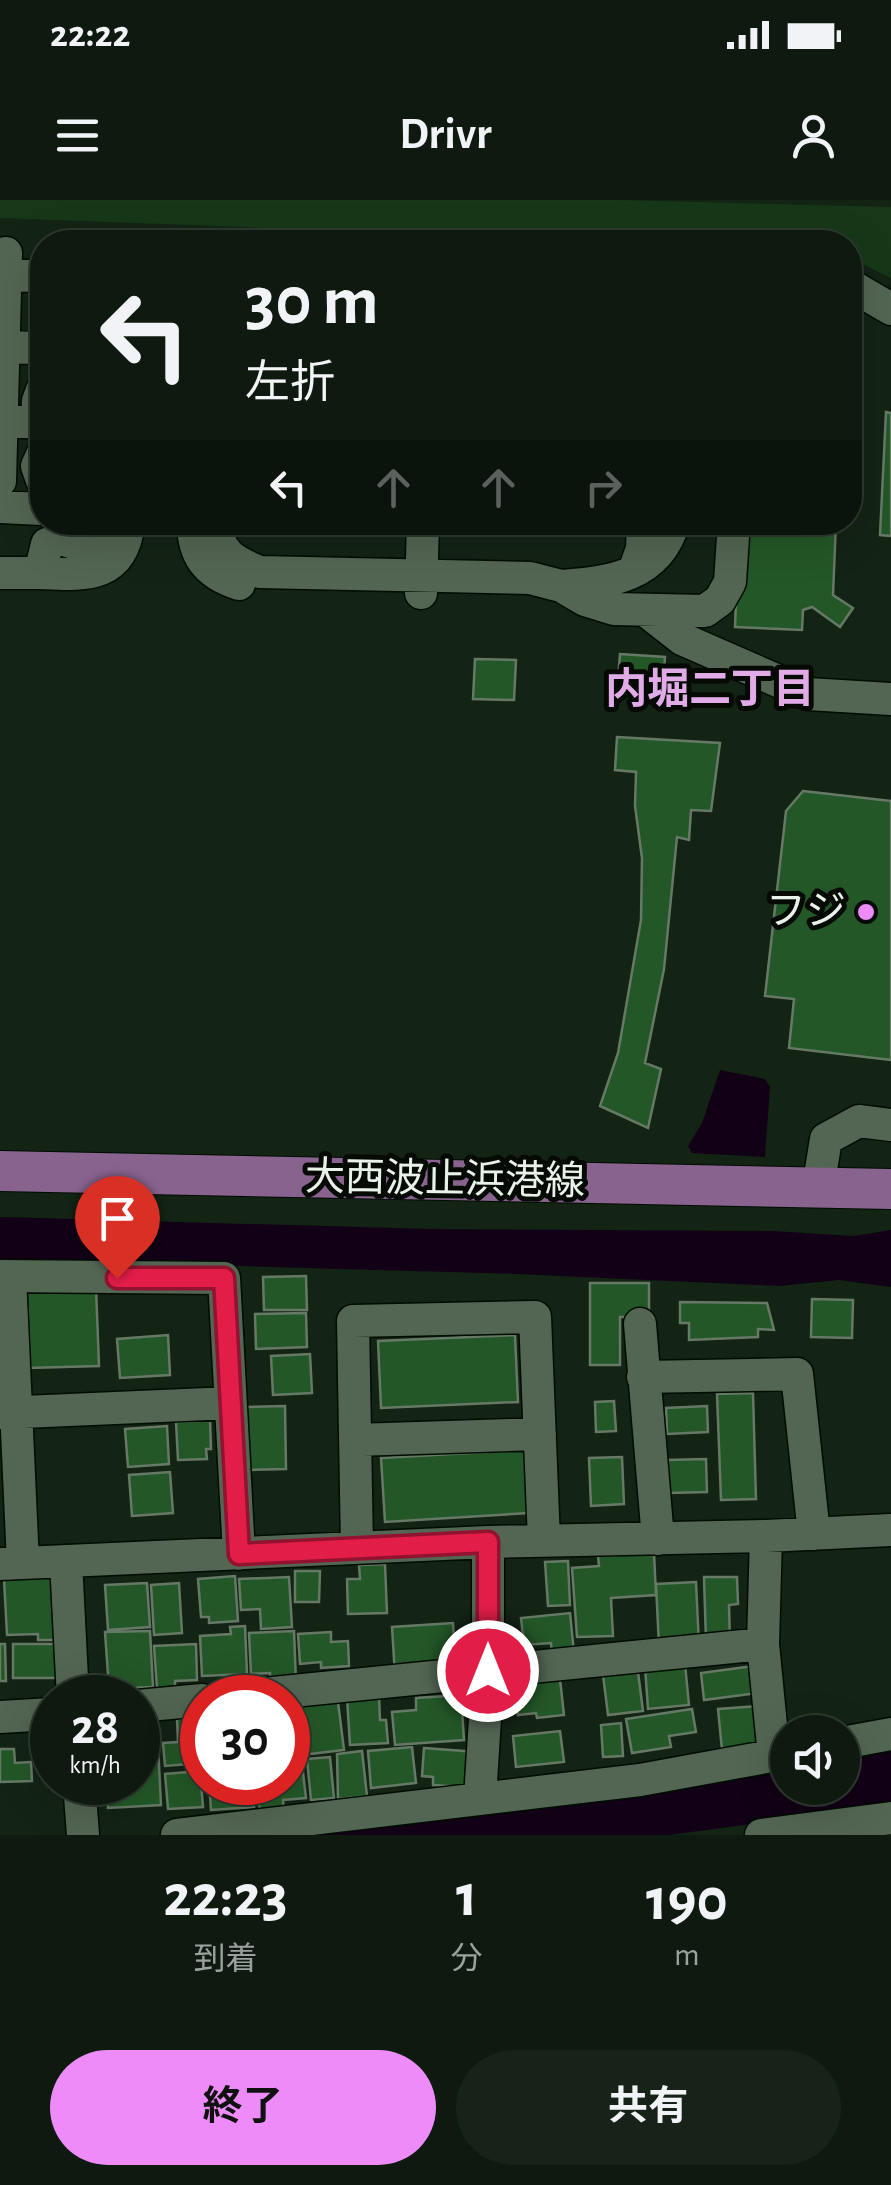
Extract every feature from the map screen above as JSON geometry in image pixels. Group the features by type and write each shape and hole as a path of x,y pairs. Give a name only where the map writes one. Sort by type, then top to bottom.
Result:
{"main road":[{"name":"大西波止浜港線","path":"0,1170 891,1189"}],"street":[{"path":"3,264 30,257"},
{"path":"3,264 30,272"},
{"path":"0,481 3,264"},
{"path":"862,292 891,309"},
{"path":"2,347 30,348"},
{"path":"1,422 30,415"},
{"path":"0,507 30,509"},
{"path":"40,573 47,544 61,539 86,547 96,535"},
{"path":"0,573 86,575 107,568 119,554 125,535"},
{"path":"195,535 197,554 221,578 245,586 422,585"},
{"path":"216,535 224,552 260,572 524,591 614,581 634,571 662,548 668,535"},
{"path":"422,585 424,535"},
{"path":"634,571 643,535"},
{"path":"561,586 585,600 614,609 705,611 720,600 730,582 733,535"},
{"path":"645,610 682,639 808,694 891,699"},
{"path":"818,1188 826,1138 859,1121 891,1125"},
{"path":"239,1554 224,1278 5,1276 12,1563 239,1554 488,1542 891,1530"},
{"path":"357,1547 353,1321 535,1317 544,1540"},
{"path":"640,1324 658,1539"},
{"path":"644,1377 797,1374 814,1534"},
{"path":"8,1413 230,1403"},
{"path":"355,1440 540,1434"},
{"path":"766,1536 763,1644 775,1715"},
{"path":"480,1798 488,1671 488,1542"},
{"path":"66,1561 72,1675"},
{"path":"310,1689 763,1644"},
{"path":"0,1717 30,1715"},
{"path":"860,1740 891,1734"},
{"path":"177,1835 640,1780 770,1756"},
{"path":"81,1805 83,1835"},
{"path":"761,1835 891,1818"}],"green space":[{"path":"0,200 619,200 891,207 891,278 862,264 862,230 320,230 0,218"}],"shaded area":[{"path":"720,1070 765,1079 770,1087 765,1157 692,1153 688,1146 702,1123"},
{"path":"0,1217 430,1229 773,1231 854,1236 891,1230 891,1287 839,1280 779,1286 0,1259"},
{"path":"891,1746 891,1805 669,1835 270,1835 770,1762 770,1805 860,1805 860,1750"}],"building":[{"path":"886,412 891,413 891,536 880,535"},
{"path":"739,535 835,535 833,595 853,608 840,627 812,607 803,610 802,630 735,627"},
{"path":"620,654 665,657 663,683 618,679"},
{"path":"475,659 516,660 514,700 473,699"},
{"path":"617,737 720,743 711,811 691,810 689,840 677,837 664,969 645,1063 661,1069 648,1128 600,1106 618,1053 641,920 642,858 635,806 636,772 615,770"},
{"path":"803,791 891,801 891,1060 789,1048 794,999 765,996 786,811"},
{"path":"306,1276 307,1310 264,1310 263,1277"},
{"path":"590,1283 649,1283 649,1317 620,1317 620,1365 590,1365"},
{"path":"96,1287 99,1366 28,1368 25,1289"},
{"path":"812,1299 853,1300 852,1338 811,1337"},
{"path":"680,1302 767,1303 774,1330 758,1329 758,1337 689,1340 689,1323 680,1323"},
{"path":"306,1313 307,1347 256,1349 255,1314"},
{"path":"168,1335 170,1375 120,1378 117,1339"},
{"path":"515,1335 518,1402 381,1408 378,1341"},
{"path":"310,1354 312,1393 273,1395 271,1356"},
{"path":"753,1393 756,1499 721,1500 717,1394"},
{"path":"614,1401 616,1431 596,1432 595,1402"},
{"path":"285,1406 286,1469 248,1470 246,1407"},
{"path":"707,1406 708,1432 667,1434 666,1408"},
{"path":"210,1420 211,1449 206,1449 207,1459 178,1460 176,1422"},
{"path":"167,1426 169,1464 128,1467 125,1429"},
{"path":"524,1450 529,1513 385,1522 381,1458"},
{"path":"622,1457 624,1504 591,1506 589,1458"},
{"path":"706,1459 707,1492 668,1493 666,1460"},
{"path":"170,1472 173,1513 132,1516 129,1475"},
{"path":"654,1553 656,1595 611,1598 613,1636 577,1637 572,1568 599,1566 598,1556"},
{"path":"568,1561 570,1605 548,1606 545,1562"},
{"path":"385,1564 387,1613 348,1614 347,1579 360,1579 359,1565"},
{"path":"54,1571 57,1640 38,1640 38,1634 7,1635 4,1579"},
{"path":"295,1571 320,1571 319,1602 295,1602"},
{"path":"235,1576 238,1621 209,1623 209,1617 201,1617 198,1579"},
{"path":"289,1577 292,1627 261,1629 260,1609 241,1610 239,1579"},
{"path":"704,1577 737,1577 738,1604 729,1605 730,1641 706,1642"},
{"path":"696,1582 699,1645 659,1647 656,1584"},
{"path":"147,1583 150,1627 108,1630 105,1585"},
{"path":"179,1583 182,1633 154,1635 151,1585"},
{"path":"570,1613 574,1653 552,1656 551,1643 524,1645 521,1618"},
{"path":"453,1623 456,1671 395,1675 392,1627"},
{"path":"245,1626 247,1674 202,1675 200,1636 231,1634 230,1627"},
{"path":"150,1631 152,1675 108,1675 105,1632"},
{"path":"294,1631 296,1675 251,1674 249,1633"},
{"path":"331,1632 331,1642 348,1641 349,1666 321,1668 321,1662 300,1664 298,1634"},
{"path":"0,1644 5,1644 6,1681 0,1681"},
{"path":"13,1644 60,1644 60,1675 13,1678"},
{"path":"196,1644 197,1675 180,1675 175,1687 160,1688 154,1646"},
{"path":"685,1664 689,1705 648,1709 645,1667"},
{"path":"754,1666 758,1693 704,1700 701,1673"},
{"path":"638,1672 643,1711 608,1715 603,1675"},
{"path":"560,1679 564,1715 518,1715 514,1685"},
{"path":"461,1695 464,1740 395,1745 392,1712 416,1710 416,1698"},
{"path":"379,1696 380,1720 386,1720 388,1743 350,1745 347,1698"},
{"path":"338,1702 344,1750 310,1754 310,1705"},
{"path":"758,1706 762,1747 722,1750 718,1709"},
{"path":"692,1709 696,1732 669,1736 671,1747 632,1753 626,1719"},
{"path":"180,1719 180,1765 165,1766 163,1743 178,1742"},
{"path":"621,1723 623,1756 603,1757 601,1725"},
{"path":"560,1731 564,1762 516,1767 513,1736"},
{"path":"412,1747 416,1783 371,1788 368,1751"},
{"path":"424,1748 477,1752 475,1788 433,1785 433,1777 422,1776"},
{"path":"0,1749 14,1749 15,1763 30,1762 30,1781 0,1782"},
{"path":"362,1751 367,1796 338,1799 337,1754"},
{"path":"330,1757 334,1798 311,1800 310,1759"},
{"path":"180,1773 180,1805 203,1807 168,1809 165,1774"},
{"path":"160,1785 161,1805 108,1808 108,1805 160,1805"},
{"path":"211,1805 254,1805 254,1807 211,1810"},
{"path":"259,1805 284,1805 284,1810 260,1812"}],"place":[{"name":"フジ","path":"866,912"}],"district":[{"name":"内堀二丁目","path":"710,690"}],"route":[{"path":"117,1278 224,1278 239,1554 488,1542 488,1671"}]}
